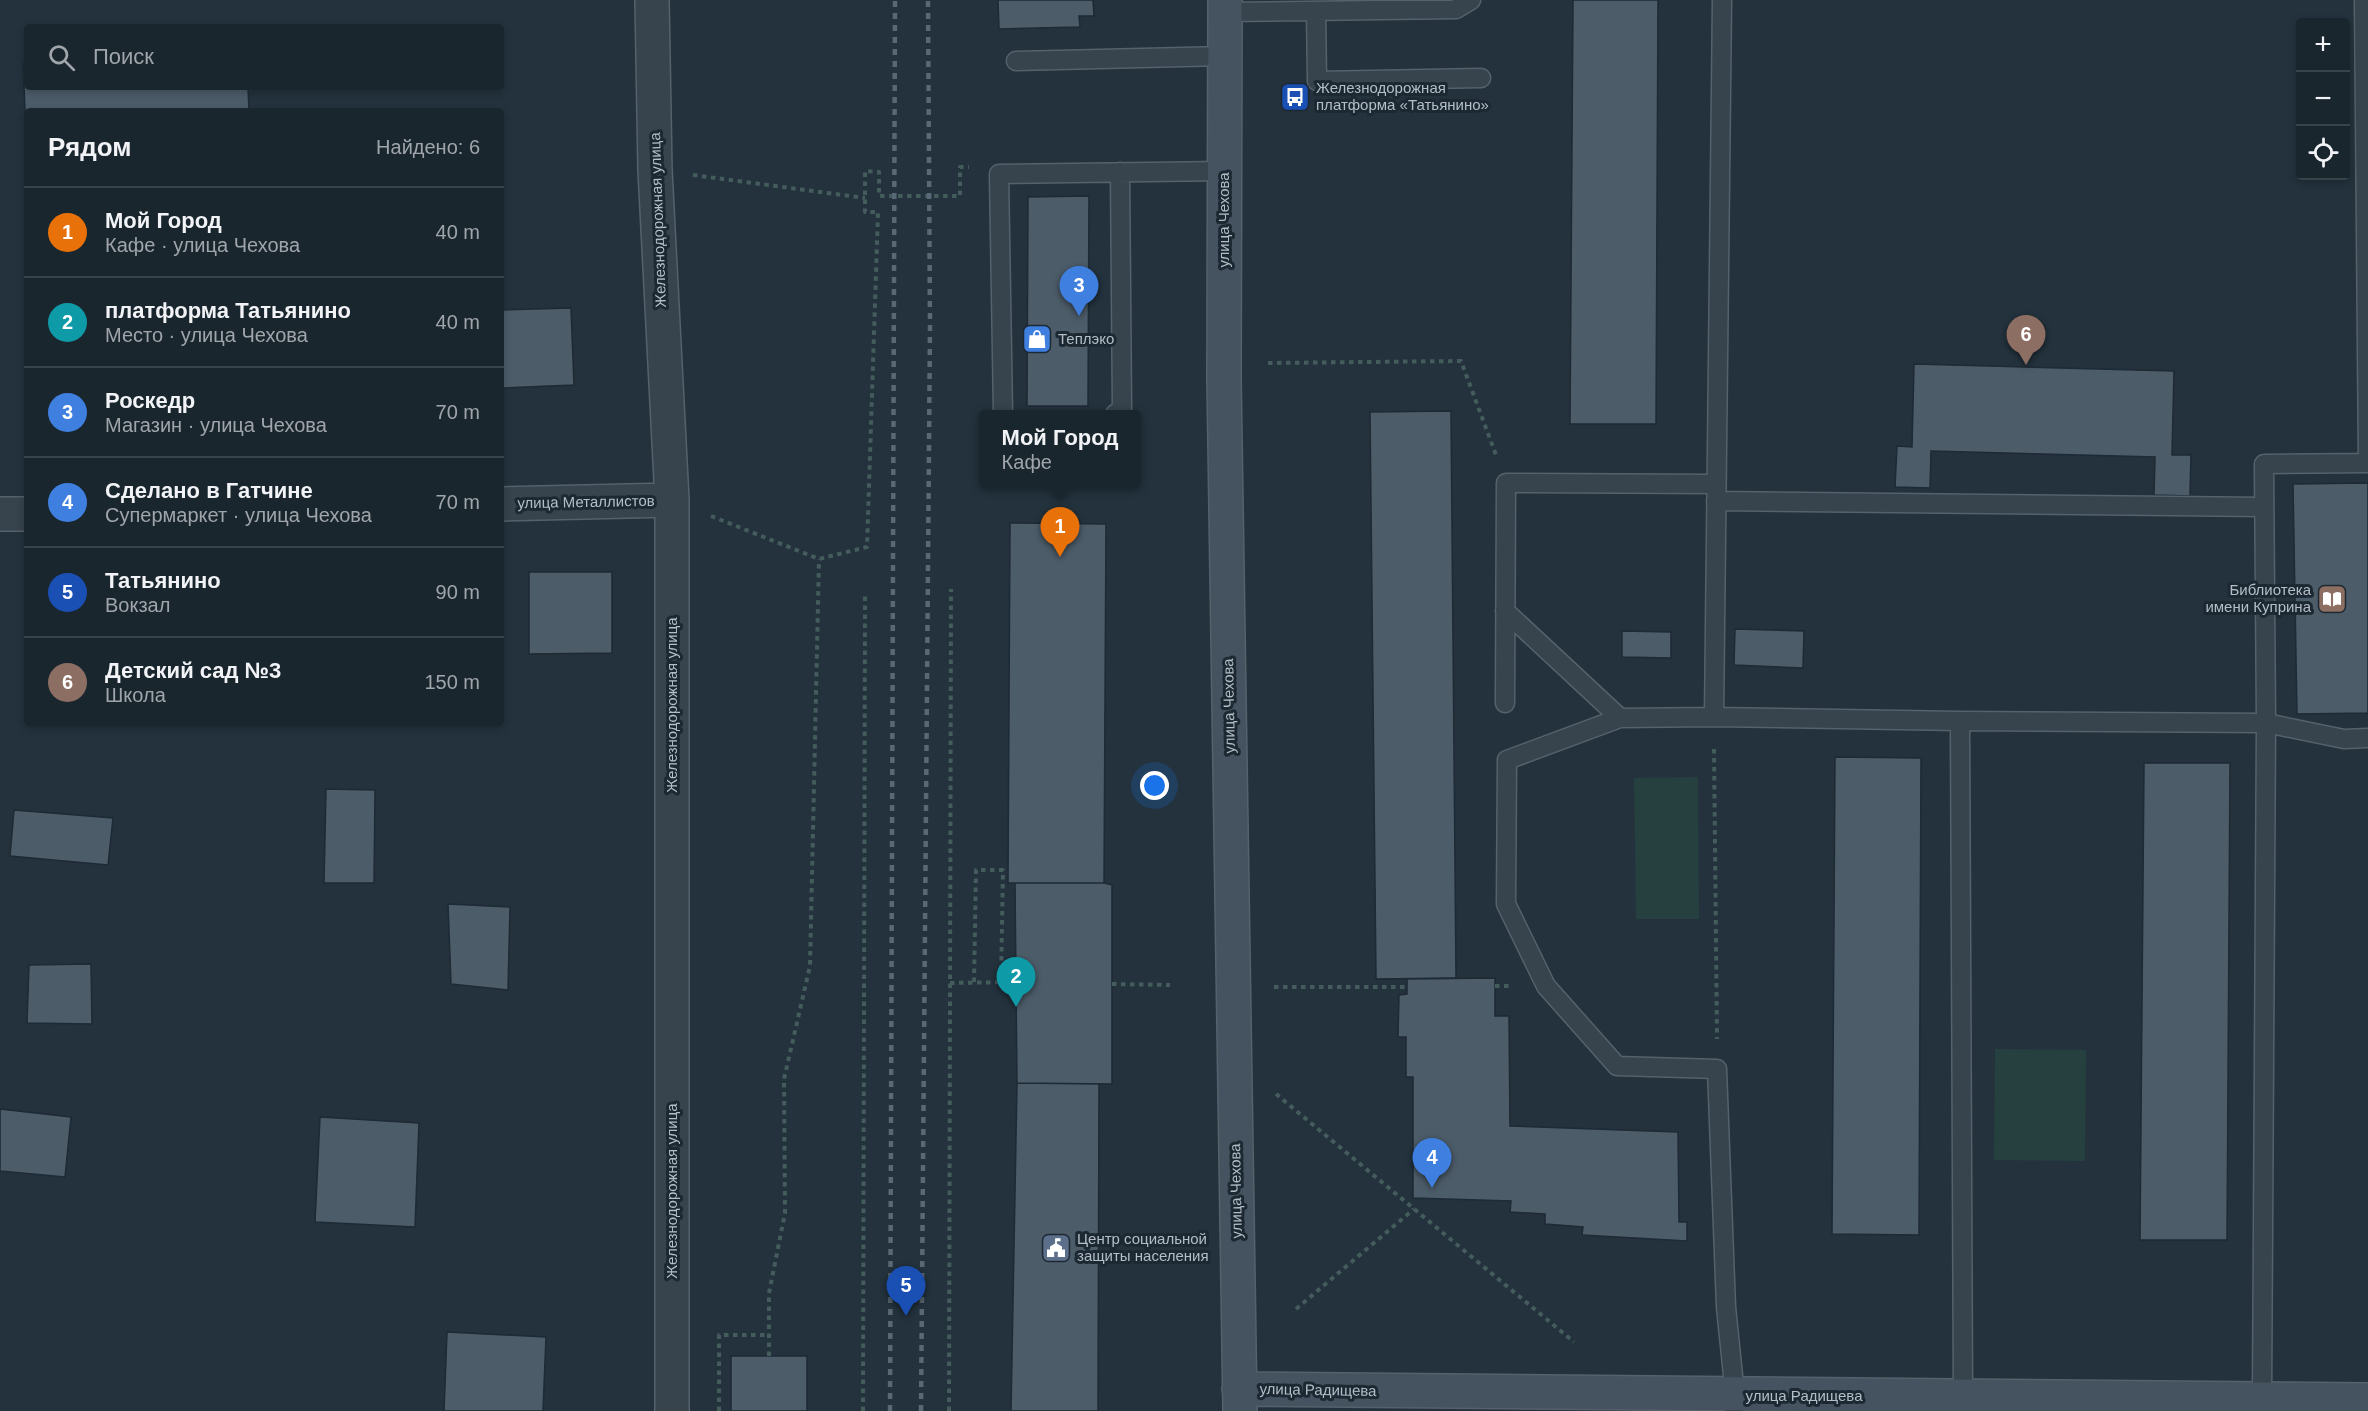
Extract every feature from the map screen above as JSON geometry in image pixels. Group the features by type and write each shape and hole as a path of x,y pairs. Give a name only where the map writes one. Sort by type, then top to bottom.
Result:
{"street":[{"name":"Железнодорожная улица","path":"652,0 655,170 672,500 672,1411"},
{"name":"улица Чехова","path":"1225,6 1224,378 1240,1400"},
{"name":"улица Металлистов","path":"504,504 672,500"},
{"path":"0,514 24,514"},
{"name":"улица Радищева","path":"1240,1400 1792,1403 1963,1396 2368,1400"}],"lane":[{"path":"1225,6 1316,11 1456,9 1471,0"},
{"path":"1714,717 1722,0"},
{"path":"2262,1398 2266,723 2264,464 2368,463 2364,0"},
{"path":"1316,11 1317,81 1481,78"},
{"path":"1016,61 1225,56"},
{"path":"1003,410 999,174 1224,171"},
{"path":"1120,172 1121,410"},
{"path":"1505,703 1506,483 1716,492 2264,507"},
{"path":"1505,611 1620,717"},
{"path":"1734,1403 1726,1307 1717,1069 1617,1066 1546,986 1506,904 1508,760 1620,717 2266,723 2344,739 2368,738"},
{"path":"1960,721 1963,1396"}],"path":[{"path":"672,500 819,560 867,547 878,212 865,212 865,171 879,172 879,196 960,196 960,167 973,167 973,194 999,194"},
{"path":"655,170 865,198"},
{"path":"1268,363 1461,361 1506,483"},
{"path":"769,1356 769,1293 785,1213 784,1079 810,966 819,560"},
{"path":"950,1411 951,589"},
{"path":"863,1411 865,595"},
{"path":"1714,717 1717,1069"},
{"path":"974,982 976,870 1003,870 1001,982"},
{"path":"950,983 1016,982"},
{"path":"1112,984 1170,985"},
{"path":"1274,987 1407,987"},
{"path":"1276,1094 1574,1342"},
{"path":"1296,1309 1414,1209"},
{"path":"719,1411 719,1335 769,1335"}],"green space":[{"path":"1698,777 1699,919 1636,919 1634,778"},
{"path":"1995,1049 2086,1050 2085,1161 1994,1160"}],"building":[{"path":"998,0 1093,0 1094,16 1079,16 1080,27 999,29"},
{"path":"1573,0 1658,0 1656,424 1570,424"},
{"path":"24,90 248,90 249,108 25,108"},
{"path":"1089,196 1088,406 1027,406 1028,197"},
{"path":"571,308 574,385 504,388 504,310"},
{"path":"1914,364 2174,371 2172,455 2191,455 2190,496 2154,495 2155,457 1931,451 1930,488 1895,487 1897,446 1912,447"},
{"path":"1451,411 1456,978 1376,979 1370,412"},
{"name":"Библиотека имени Куприна","path":"2368,483 2368,713 2297,714 2293,484"},
{"path":"1010,523 1106,524 1104,883 1008,883"},
{"path":"529,572 612,572 612,653 529,654"},
{"path":"1735,629 1804,631 1803,668 1734,665"},
{"path":"1622,631 1671,632 1671,658 1622,657"},
{"path":"1835,757 1921,758 1919,1235 1832,1234"},
{"path":"2144,763 2230,763 2227,1240 2140,1240"},
{"path":"326,789 375,790 374,883 324,883"},
{"path":"14,810 113,818 108,865 10,856"},
{"path":"1015,883 1104,883 1112,885 1112,1084 1017,1083"},
{"path":"448,904 510,907 508,990 451,984"},
{"path":"91,964 92,1024 27,1023 29,965"},
{"path":"1495,978 1495,1016 1509,1016 1510,1126 1678,1132 1679,1222 1687,1222 1687,1241 1582,1235 1583,1227 1545,1224 1545,1214 1510,1212 1511,1201 1413,1198 1413,1077 1406,1077 1406,1037 1398,1037 1399,995 1407,994 1407,979"},
{"name":"Центр социальной защиты населения","path":"1017,1083 1099,1084 1098,1411 1011,1411"},
{"path":"0,1109 71,1117 65,1177 0,1171"},
{"path":"320,1117 419,1123 415,1227 315,1222"},
{"path":"447,1332 546,1337 543,1411 444,1411"},
{"path":"731,1356 807,1356 807,1411 731,1411"}],"railway":[{"path":"890,1411 895,0"},
{"path":"921,1411 930,325 928,0"}],"place":[{"name":"Железнодорожная платформа «Татьянино»","path":"1295,97"},
{"name":"Роскедр","path":"1079,316"},
{"name":"Теплэко","path":"1037,339"},
{"name":"Детский сад №3","path":"2026,365"},
{"name":"Мой Город","path":"1060,557"},
{"name":"Библиотека имени Куприна","path":"2332,599"},
{"name":"платформа Татьянино","path":"1016,1007"},
{"name":"Сделано в Гатчине","path":"1432,1188"},
{"name":"Центр социальной защиты населения","path":"1056,1248"},
{"name":"Татьянино","path":"906,1316"}]}
